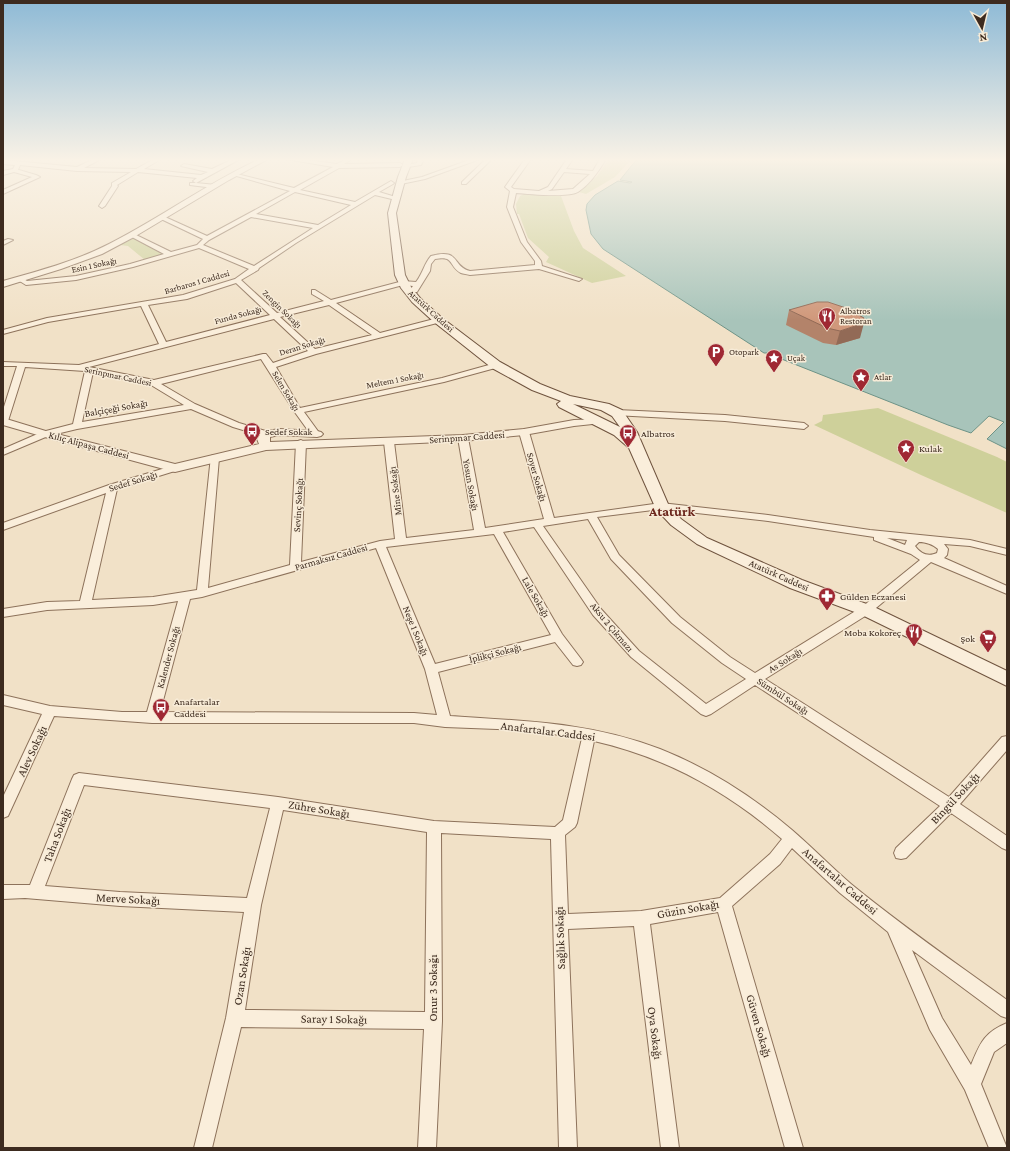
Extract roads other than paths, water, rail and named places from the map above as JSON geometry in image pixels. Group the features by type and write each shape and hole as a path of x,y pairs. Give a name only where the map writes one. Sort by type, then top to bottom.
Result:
{"main road":[{"name":"Atatürk Caddesi","path":"392,213 394,235 402,281 412,296 438,320 496,365 536,387"},
{"path":"536,387 567,399 605,407 617,413 615,416 598,421"},
{"path":"536,387 540,392 619,432 635,447"},
{"path":"578,411 578,409 582,406 595,404"},
{"name":"Atatürk Caddesi","path":"617,413 630,432 661,506 676,522 702,541 796,584 866,610 1007,679"}],"street":[{"path":"3,284 94,255 171,213"},
{"path":"254,213 207,239 200,246 256,269"},
{"name":"Barbaros 1 Caddesi","path":"3,332 47,320 144,305 184,297 237,280 342,213"},
{"path":"513,213 524,242 538,261 539,267"},
{"path":"250,215 319,227"},
{"path":"163,218 207,239"},
{"path":"132,235 171,255"},
{"path":"3,243 10,240"},
{"name":"Esin 1 Sokağı","path":"20,279 26,283 76,278 171,255 200,246"},
{"path":"412,296 417,284 424,275 430,259 443,255 452,258 462,271 470,273 539,267 579,279"},
{"path":"402,281 417,279 424,275"},
{"name":"Zengin Sokağı","path":"237,280 313,352"},
{"path":"402,281 409,285 417,284"},
{"name":"Funda Sokağı","path":"79,367 328,302 402,281"},
{"path":"314,292 378,335"},
{"path":"144,305 162,345"},
{"name":"Deran Sokağı","path":"154,383 263,356 271,366 313,352 438,320"},
{"name":"Serinpınar Caddesi","path":"3,364 79,367 154,383 192,406 266,440 287,438 389,442 463,438 524,432 574,422 598,421"},
{"path":"4,421 22,364"},
{"name":"Meltem 1 Sokağı","path":"298,411 444,380 496,365"},
{"name":"Selen Sokağı","path":"271,366 298,411 309,440"},
{"path":"77,426 89,370"},
{"name":"Balçiçeği Sokağı","path":"3,452 44,434 77,426 192,406"},
{"path":"545,428 578,411"},
{"path":"617,413 725,418 804,426"},
{"name":"Kılıç Alipaşa Caddesi","path":"4,421 44,434 175,468"},
{"name":"Soyer Sokağı","path":"524,432 550,522"},
{"name":"Serinpınar Caddesi","path":"287,438 309,440"},
{"name":"Yosun Sokağı","path":"463,438 480,532"},
{"name":"Sedef Sokağı","path":"3,527 112,487 214,458 266,440"},
{"name":"Sevinç Sokağı","path":"295,567 309,440"},
{"name":"Mine Sokağı","path":"389,442 401,541"},
{"path":"202,593 214,458"},
{"path":"85,604 112,487"},
{"name":"Parmaksız Caddesi","path":"3,613 47,606 153,601 185,596 202,593 380,544 497,530 590,514 661,506 768,518 863,532"},
{"name":"Sümbül Sokağı","path":"590,514 615,557 676,620 726,660 950,805 1007,844"},
{"name":"Aksu 2 Çıkmazı","path":"538,524 597,612 630,649 706,711"},
{"name":"Lale Sokağı","path":"497,530 558,637 578,662"},
{"path":"863,532 970,543 1007,552"},
{"path":"863,532 932,558 1007,590"},
{"path":"914,552 910,546 910,543 916,539 926,539 936,543 943,549 942,555 932,558"},
{"name":"Neşe 1 Sokağı","path":"380,544 431,669 445,722"},
{"name":"As Sokağı","path":"706,711 756,678 866,610 932,558"},
{"name":"Kalender Sokağı","path":"152,718 185,596"},
{"name":"İplikçi Sokağı","path":"431,669 558,637"},
{"name":"Anafartalar Caddesi","path":"3,700 50,711 122,718 414,718 445,722 525,726 589,734 635,747 684,766 730,793 777,826 854,896 1007,1010"},
{"name":"Alev Sokağı","path":"3,812 50,711"},
{"path":"558,833 570,823 589,734"},
{"name":"Bingül Sokağı","path":"901,853 950,805 1007,741"},
{"name":"Zühre Sokağı","path":"79,778 278,803 434,827 558,833"},
{"name":"Taha Sokağı","path":"35,892 79,778"},
{"name":"Ozan Sokağı","path":"203,1148 235,1018 254,905 278,803"},
{"name":"Onur 3 Sokağı","path":"427,1148 433,1021 434,827"},
{"name":"Sağlık Sokağı","path":"558,833 568,1148"},
{"name":"Güzin Sokağı","path":"560,922 641,918 724,904 776,859 791,839"},
{"name":"Merve Sokağı","path":"3,892 35,892 120,899 254,905"},
{"name":"Güven Sokağı","path":"724,904 794,1148"},
{"name":"Oya Sokağı","path":"641,918 670,1148"},
{"path":"895,928 936,1024 972,1084 998,1148"},
{"name":"Saray 1 Sokağı","path":"235,1018 433,1021"},
{"path":"972,1084 988,1046 1007,1032"}],"water":[{"path":"587,213 1007,213 1007,449 987,439 1004,422 989,416 971,433 779,358 778,355 774,353 764,353 603,249 591,234"}],"place":[{"name":"Albatros Restoran","path":"827,331"},
{"name":"Otopark","path":"716,367"},
{"name":"Uçak","path":"774,373"},
{"name":"Atlar","path":"861,392"},
{"name":"Sedef Sokak","path":"252,446"},
{"name":"Albatros","path":"628,448"},
{"name":"Kulak","path":"906,463"},
{"name":"Gülden Eczanesi","path":"827,611"},
{"name":"Moba Kokoreç","path":"914,647"},
{"name":"Şok","path":"988,653"},
{"name":"Anafartalar Caddesi","path":"161,722"}],"district":[{"name":"Atatürk","path":"672,511"}]}
